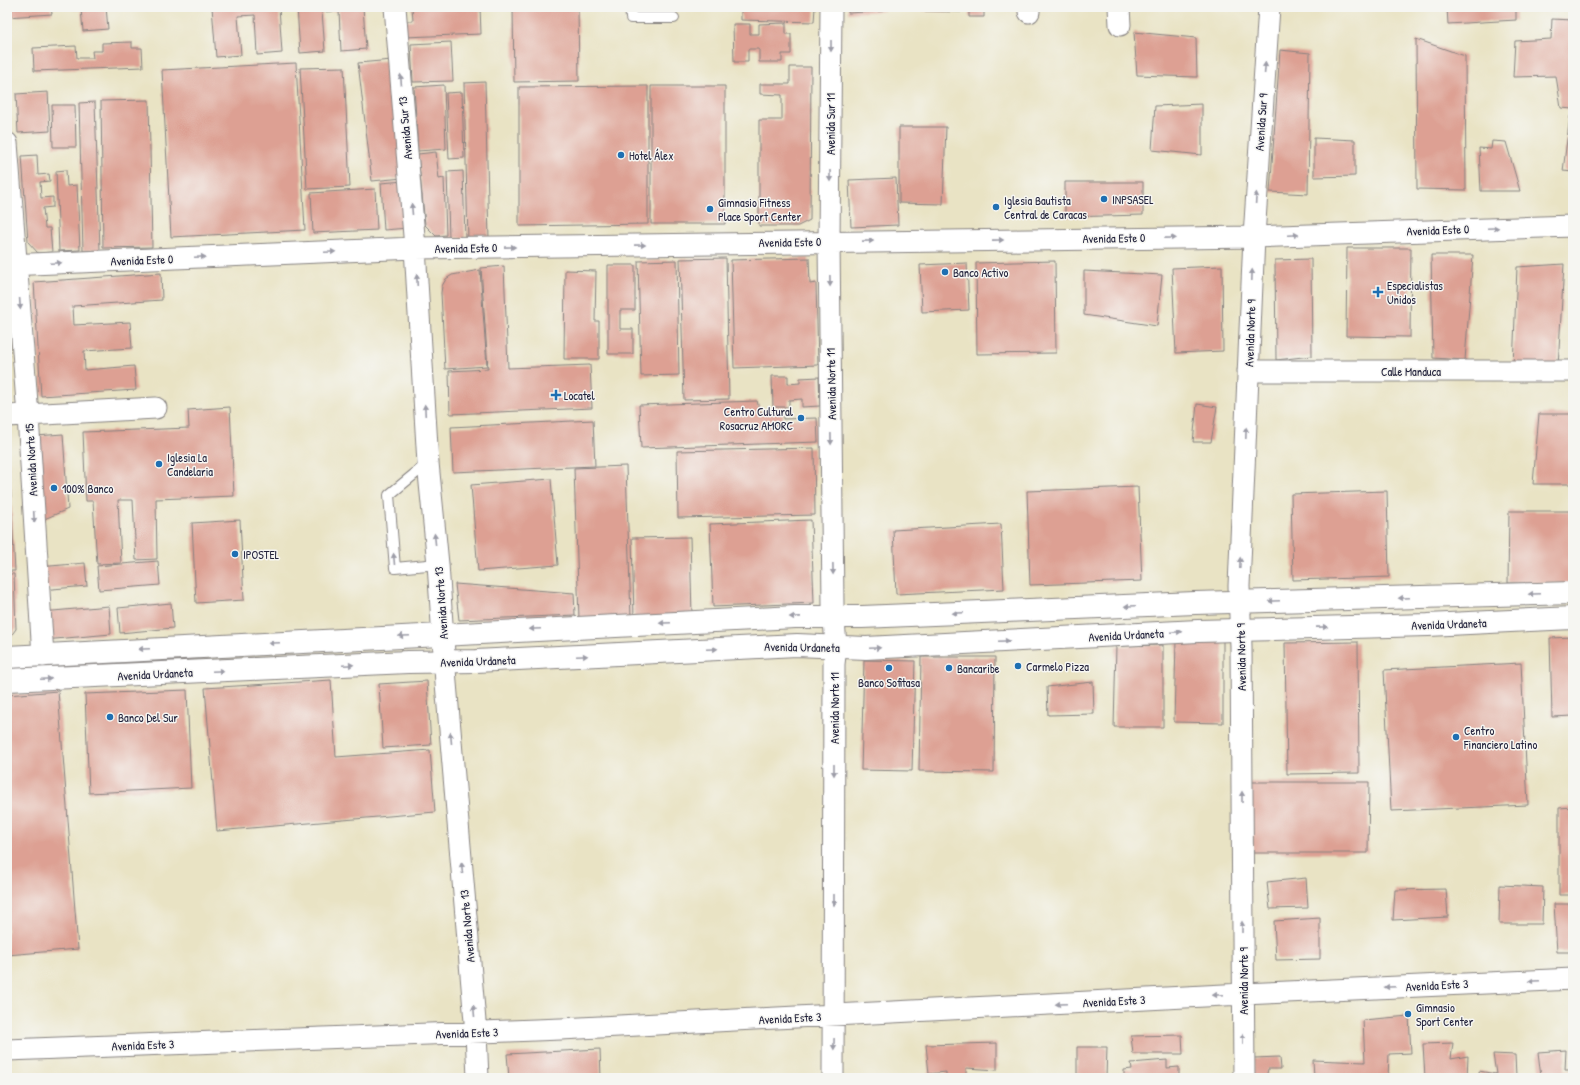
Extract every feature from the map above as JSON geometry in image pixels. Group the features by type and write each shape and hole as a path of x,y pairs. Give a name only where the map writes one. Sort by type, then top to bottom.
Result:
{"main road":[{"path":"7,657 795,617 834,618 1239,602 1573,593"},
{"name":"Avenida Urdaneta","path":"7,680 408,662 445,662 797,644 836,648 866,648 1241,630 1428,625 1573,618"}],"street":[{"name":"Avenida Sur 13","path":"395,7 415,248"},
{"name":"Avenida Sur 11","path":"829,242 831,7"},
{"name":"Avenida Sur 9","path":"1254,237 1269,7"},
{"name":"Avenida Norte 15","path":"7,143 12,265 28,416 42,656"},
{"name":"Avenida Este 0","path":"12,265 415,248 1254,237 1573,226"},
{"name":"Avenida Norte 9","path":"1244,1078 1241,630 1239,602 1254,237"},
{"name":"Avenida Norte 11","path":"829,242 834,618 836,648 834,664 833,1078"},
{"name":"Avenida Norte 13","path":"415,248 428,463 438,564 442,634 476,1033 478,1078"},
{"name":"Calle Manduca","path":"1248,371 1573,372"},
{"path":"7,416 156,408"},
{"name":"Avenida Este 3","path":"7,1050 476,1033 1243,994 1573,979"}],"lane":[{"path":"630,7 631,18 674,18"},
{"path":"428,463 389,495 395,568 438,564"}],"building":[{"path":"7,7 51,7 52,14 7,17"},
{"path":"73,7 106,7 108,29 83,31 81,9 74,10"},
{"path":"212,7 279,7 282,53 257,55 255,15 238,16 241,55 216,57"},
{"path":"297,7 363,7 366,49 341,51 339,11 322,12 325,51 300,53"},
{"path":"412,7 480,7 481,34 405,37 405,21 413,21"},
{"path":"513,7 578,7 579,81 514,82"},
{"path":"741,7 815,7 814,22 741,20"},
{"path":"848,7 884,7 884,11 848,13"},
{"path":"921,7 962,7 961,12 921,11"},
{"path":"969,7 984,7 984,17 969,17"},
{"path":"1447,7 1516,7 1516,20 1448,24"},
{"path":"1552,19 1573,20 1573,109 1561,108 1556,76 1513,77 1515,41 1551,39"},
{"path":"786,23 786,34 791,34 791,54 782,54 782,62 759,62 759,49 748,49 748,62 734,62 733,24 750,24 750,34 759,34 759,24"},
{"path":"1134,32 1196,38 1197,77 1137,75"},
{"path":"1416,39 1465,56 1466,190 1417,189"},
{"path":"132,42 132,48 142,48 143,67 34,71 33,48 76,46 77,58 93,58 92,51 102,51 102,43"},
{"path":"451,42 453,81 413,82 411,44"},
{"path":"1280,50 1310,53 1308,194 1270,192"},
{"path":"392,60 403,178 372,181 358,63"},
{"path":"296,63 305,230 171,237 162,70"},
{"path":"344,67 350,187 307,189 300,68"},
{"path":"790,67 811,67 810,220 798,226 759,226 759,120 782,120 782,95 760,94 760,84 790,84"},
{"path":"485,82 489,240 468,241 464,83"},
{"path":"444,85 446,149 418,151 414,87"},
{"path":"648,86 648,224 519,226 519,87"},
{"path":"651,86 725,86 725,224 651,224"},
{"path":"48,92 50,131 18,133 16,94"},
{"path":"462,92 464,158 449,159 446,93"},
{"path":"149,100 152,247 103,248 101,101"},
{"path":"95,102 100,250 83,251 79,103"},
{"path":"1202,104 1202,155 1152,150 1155,106"},
{"path":"52,105 75,105 76,147 53,147"},
{"path":"1570,116 1573,117 1573,172 1563,171"},
{"path":"899,127 946,127 943,204 899,203"},
{"path":"1314,138 1355,140 1355,176 1314,177"},
{"path":"1492,141 1506,142 1520,191 1481,191 1479,148 1491,149"},
{"path":"436,152 439,179 444,178 446,235 436,236 425,225 418,154"},
{"path":"37,155 38,175 49,174 50,181 40,182 41,198 53,197 53,207 43,208 45,228 50,228 52,252 38,253 28,242 22,156"},
{"path":"66,170 67,186 77,185 80,250 59,251 56,171"},
{"path":"463,171 465,238 449,238 447,172"},
{"path":"896,178 898,225 851,227 849,180"},
{"path":"404,181 408,228 384,230 381,183"},
{"name":"INPSASEL","path":"1065,182 1143,182 1143,215 1065,217"},
{"path":"375,189 377,230 313,233 311,193"},
{"name":"Especialistas Unidos","path":"1347,248 1411,248 1410,337 1346,336"},
{"path":"1431,255 1473,255 1465,360 1433,358"},
{"path":"726,258 729,399 684,400 680,259"},
{"path":"809,258 810,284 816,283 818,365 734,368 731,260"},
{"path":"1311,259 1312,356 1276,360 1275,260"},
{"path":"677,260 679,375 641,376 638,261"},
{"path":"1055,261 1056,353 977,354 976,263"},
{"path":"967,263 969,310 922,312 920,265"},
{"path":"1564,264 1558,367 1513,367 1517,267"},
{"path":"608,265 635,265 635,310 620,310 620,329 633,329 633,354 608,354"},
{"path":"504,266 508,368 590,365 592,408 450,414 449,371 488,369 481,268"},
{"path":"1222,266 1223,351 1176,353 1172,268"},
{"path":"480,270 487,366 445,369 441,293 442,286 446,279 452,275"},
{"path":"565,270 596,271 595,321 599,321 599,359 564,359"},
{"path":"1084,271 1162,275 1157,326 1084,315"},
{"path":"161,273 162,300 73,306 74,325 130,322 132,348 84,351 85,370 134,366 136,390 41,396 34,282"},
{"path":"772,376 788,376 788,384 800,383 800,378 819,377 820,406 802,407 802,399 789,400 789,407 773,407"},
{"path":"757,401 760,412 783,411 783,419 817,418 818,442 641,448 639,405"},
{"path":"1197,404 1217,407 1211,442 1193,442"},
{"name":"Iglesia La Candelaria","path":"230,407 234,496 156,499 157,559 136,560 133,500 118,500 121,563 97,564 93,501 86,501 83,432 189,428 188,410"},
{"path":"1539,414 1573,414 1573,484 1533,484"},
{"path":"593,420 595,466 453,472 451,427"},
{"path":"63,434 68,509 42,520 36,436"},
{"path":"814,448 815,515 678,518 677,451"},
{"path":"8,459 9,478 7,478"},
{"path":"626,466 631,618 579,619 574,468"},
{"path":"551,479 558,565 478,571 471,485"},
{"path":"7,480 10,480 15,571 7,571"},
{"path":"1138,487 1142,581 1030,585 1027,491"},
{"path":"1387,491 1389,577 1293,580 1291,494"},
{"path":"1509,511 1573,511 1573,584 1508,583"},
{"path":"240,520 244,600 196,603 192,523"},
{"path":"811,520 814,603 713,607 710,524"},
{"path":"1001,524 1004,589 896,594 893,530"},
{"path":"690,537 692,616 634,618 632,538"},
{"path":"158,561 160,585 99,590 97,566"},
{"path":"85,563 87,586 41,590 39,567"},
{"path":"7,574 14,574 16,629 10,637 7,637"},
{"path":"455,584 574,593 575,615 459,620"},
{"path":"171,603 173,628 120,633 118,608"},
{"path":"109,606 111,634 44,640 42,612"},
{"path":"1573,637 1573,716 1552,717 1550,638"},
{"path":"1176,641 1223,641 1223,723 1174,722"},
{"path":"1358,642 1359,773 1287,774 1285,643"},
{"path":"1163,645 1163,727 1114,727 1116,646"},
{"path":"921,657 995,657 994,772 919,771"},
{"path":"864,660 915,661 912,771 861,770"},
{"name":"Centro Financiero Latino","path":"1521,663 1528,805 1391,811 1384,670"},
{"path":"331,680 336,757 430,750 435,812 217,831 205,688"},
{"path":"427,681 431,745 383,748 379,684"},
{"path":"1093,682 1094,714 1048,715 1047,687"},
{"path":"187,690 191,788 89,793 85,694"},
{"path":"58,691 78,949 7,955 7,695"},
{"path":"1250,782 1369,782 1368,853 1253,853"},
{"path":"1573,807 1573,895 1559,895 1559,808"},
{"path":"1306,878 1308,908 1270,909 1267,882"},
{"path":"1500,885 1543,887 1542,924 1499,924"},
{"path":"1446,889 1448,917 1393,920 1395,890"},
{"path":"1554,904 1573,904 1573,952 1557,952"},
{"path":"1320,918 1320,959 1276,960 1274,921"},
{"path":"1409,1016 1411,1053 1389,1054 1388,1078 1314,1078 1313,1060 1365,1062 1363,1020"},
{"path":"1182,1035 1183,1054 1133,1054 1131,1036"},
{"path":"997,1043 997,1070 966,1068 966,1078 946,1078 946,1072 929,1074 926,1045"},
{"path":"1453,1043 1451,1059 1468,1056 1467,1078 1425,1078 1423,1044"},
{"path":"1077,1047 1107,1047 1106,1078 1077,1078"},
{"path":"600,1049 601,1078 509,1078 507,1054"},
{"path":"1566,1050 1565,1070 1573,1070 1573,1078 1480,1078 1479,1071 1496,1074 1493,1054 1515,1055 1516,1076 1541,1077 1538,1052"},
{"path":"1280,1057 1281,1069 1268,1069 1266,1078 1253,1078 1254,1058"},
{"path":"1167,1060 1167,1068 1179,1067 1179,1078 1124,1078 1124,1070 1132,1069 1131,1063"}],"place":[{"name":"Hotel Álex","path":"621,155"},
{"name":"INPSASEL","path":"1104,199"},
{"name":"Iglesia Bautista Central de Caracas","path":"996,207"},
{"name":"Gimnasio Fitness Place Sport Center","path":"710,209"},
{"name":"Banco Activo","path":"945,272"},
{"name":"Especialistas Unidos","path":"1378,292"},
{"name":"Locatel","path":"556,395"},
{"name":"Centro Cultural Rosacruz AMORC","path":"801,418"},
{"name":"Iglesia La Candelaria","path":"159,464"},
{"name":"100% Banco","path":"54,488"},
{"name":"IPOSTEL","path":"235,554"},
{"name":"Carmelo Pizza","path":"1018,666"},
{"name":"Banco Sofitasa","path":"889,668"},
{"name":"Bancaribe","path":"949,668"},
{"name":"Banco Del Sur","path":"110,717"},
{"name":"Centro Financiero Latino","path":"1456,737"},
{"name":"Gimnasio Sport Center","path":"1408,1014"}]}
